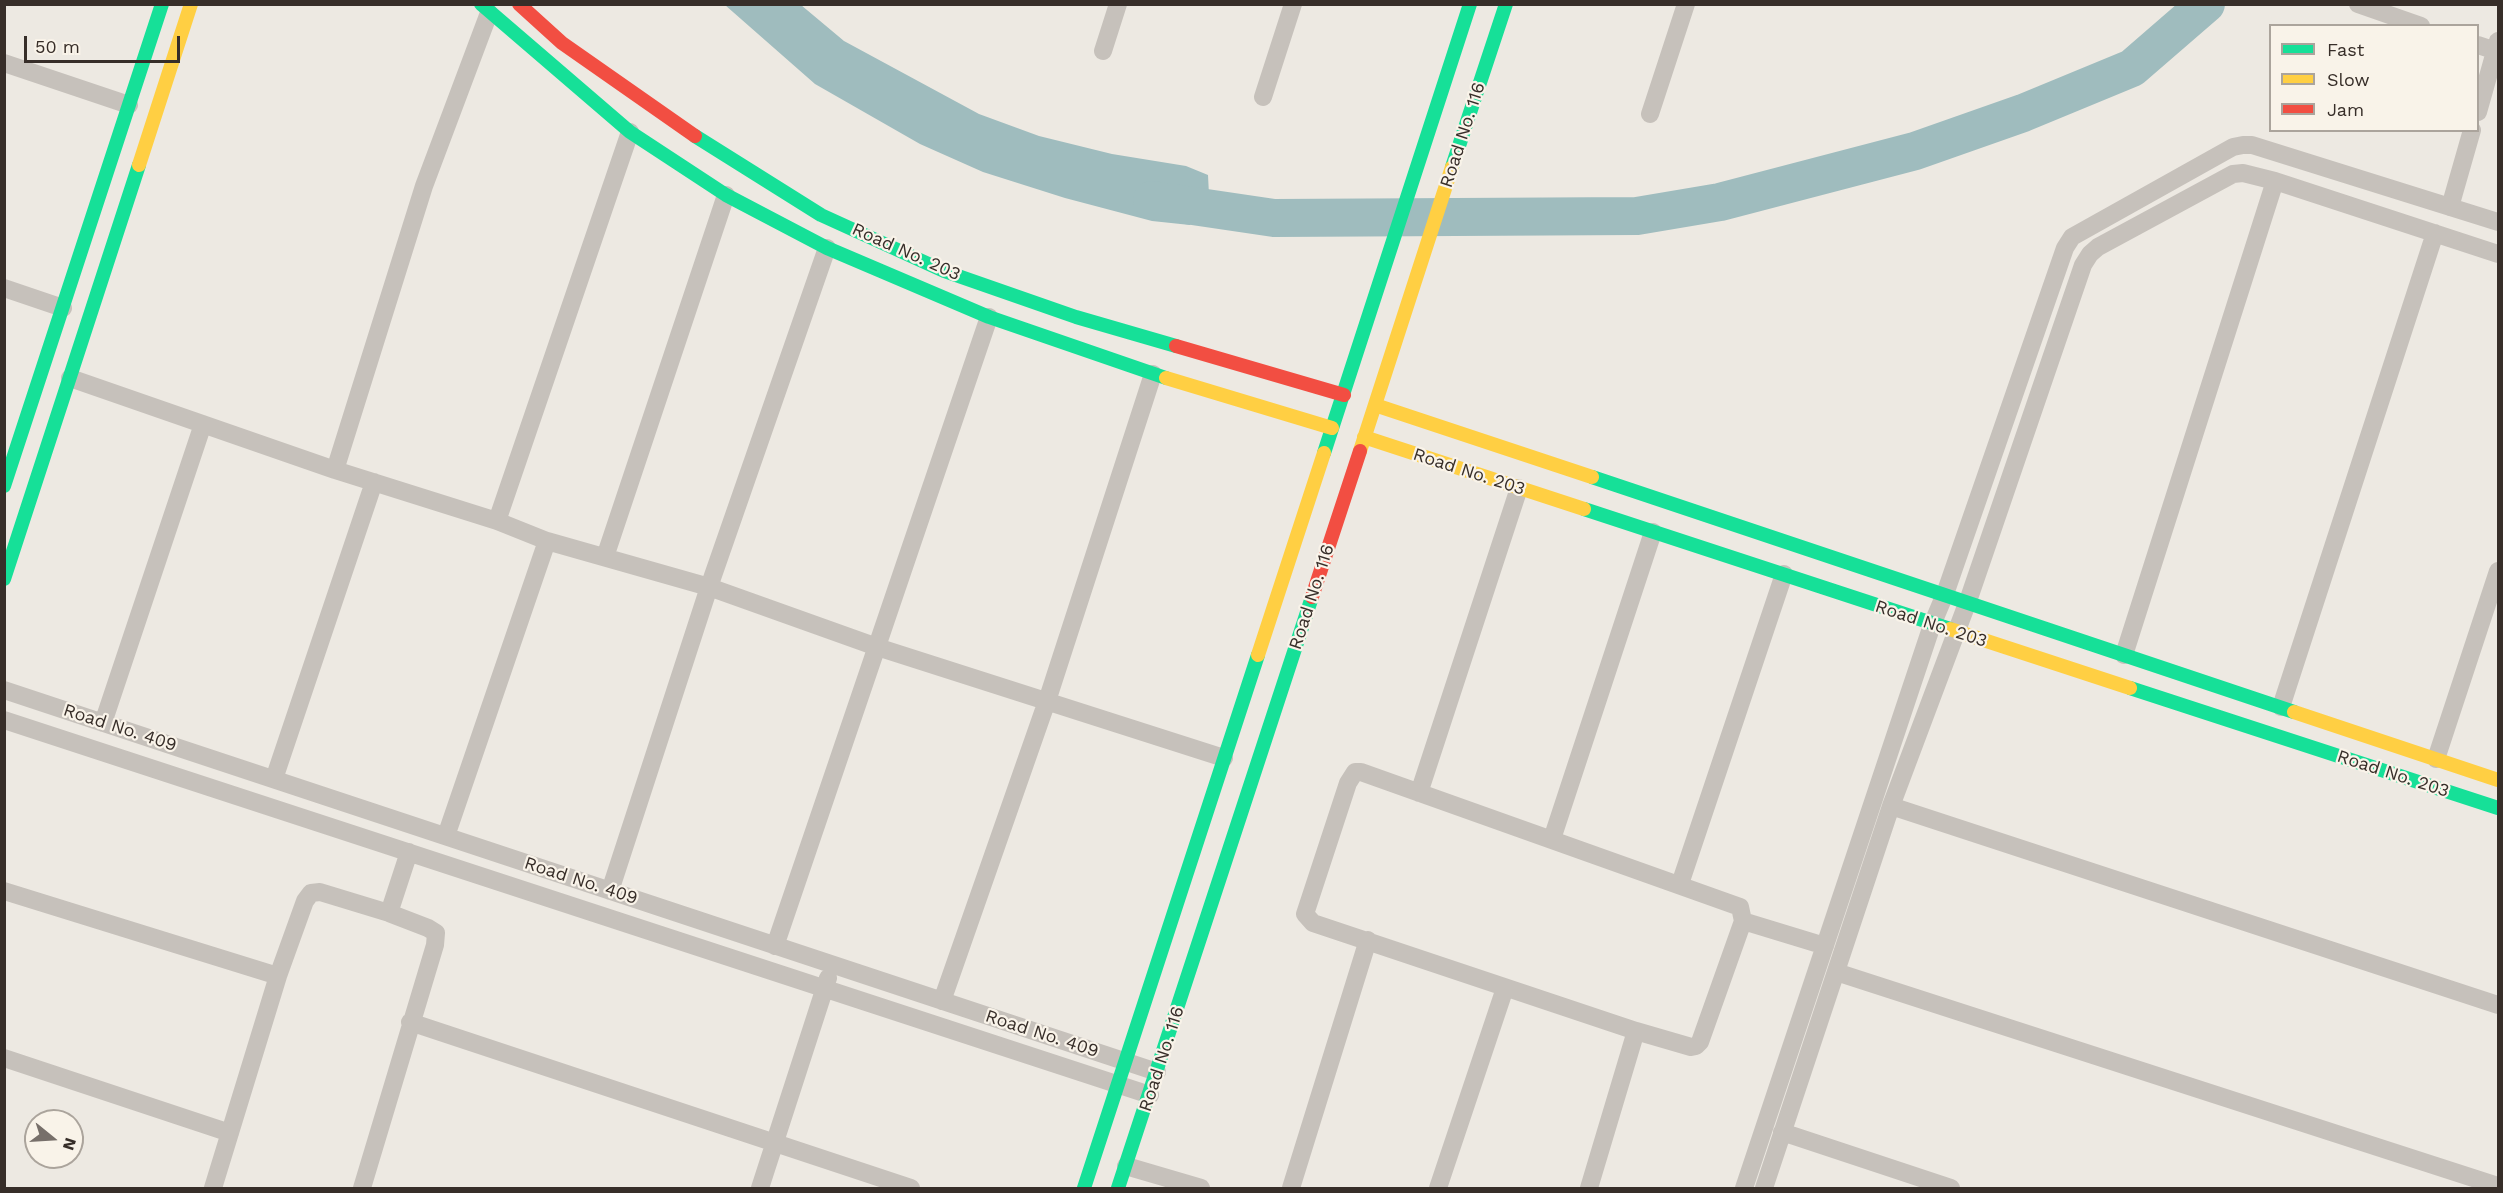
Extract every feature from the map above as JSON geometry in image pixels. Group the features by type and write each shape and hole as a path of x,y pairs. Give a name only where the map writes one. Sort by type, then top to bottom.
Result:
{"street":[{"path":"4,486 162,4"},
{"path":"4,579 191,4"},
{"name":"Road No. 203","path":"519,4 562,43 686,130 821,215 944,271 1054,309 1344,395"},
{"path":"1102,51 1118,4"},
{"path":"1263,97 1293,4"},
{"name":"Road No. 116","path":"1084,1188 1470,4"},
{"name":"Road No. 116","path":"1118,1188 1506,4"},
{"path":"1650,114 1686,4"},
{"path":"2358,4 2415,24"},
{"path":"335,471 424,186 485,9 630,132 726,195 827,248 989,317 1153,374 1332,428"},
{"path":"2479,45 2497,46 2479,109"},
{"path":"4,63 129,105"},
{"path":"497,521 630,132"},
{"path":"2450,207 2471,132"},
{"path":"1744,1188 1932,625 1945,594 2065,248 2072,237 2232,147 2244,145 2252,145 2499,222"},
{"path":"1764,1188 1891,806 1968,601 2083,266 2090,254 2098,247 2233,174 2243,173 2275,181 2499,254"},
{"path":"2124,655 2275,181"},
{"path":"605,557 726,195"},
{"path":"2281,707 2435,233"},
{"path":"610,891 709,587 827,248"},
{"path":"4,288 63,308"},
{"path":"775,946 989,317"},
{"path":"942,1001 1047,702 1153,374"},
{"path":"70,378 335,471 497,521 547,541 709,587 877,647 1224,758"},
{"name":"Road No. 203","path":"1375,405 2499,780"},
{"path":"104,723 203,424"},
{"name":"Road No. 203","path":"1364,437 1784,574 1932,625 2499,808"},
{"path":"274,779 374,482"},
{"path":"1419,793 1519,488"},
{"path":"1552,840 1653,532"},
{"path":"446,836 547,541"},
{"path":"2436,759 2499,571"},
{"path":"1680,884 1784,574"},
{"name":"Road No. 409","path":"4,690 1157,1072"},
{"name":"Road No. 409","path":"4,720 1150,1095"},
{"path":"1355,772 1361,772 1552,840 1740,907 1743,921 1700,1042 1696,1046 1691,1047 1636,1031 1312,923 1305,914 1348,783 1355,772"},
{"path":"1891,806 2499,1005"},
{"path":"389,913 409,852"},
{"path":"4,891 278,976"},
{"path":"213,1188 278,976 305,901 311,893 320,892 389,913 436,933 435,945 410,1022 368,1187"},
{"path":"1743,921 1825,946"},
{"path":"1291,1188 1368,940"},
{"path":"760,1188 832,964"},
{"path":"1836,972 2499,1186"},
{"path":"1438,1188 1505,988"},
{"path":"410,1022 911,1188"},
{"path":"1589,1188 1636,1031"},
{"path":"4,1058 230,1132"},
{"path":"1782,1132 1914,1183 1951,1188"},
{"path":"1126,1166 1201,1188"}],"water":[{"path":"725,5 801,5 844,41 979,114 1039,136 1112,154 1186,166 1208,175 1209,195 1190,225 1152,221 1065,198 983,172 920,144 815,84"}],"waterway":[{"path":"1152,200 1274,218 1637,216 1720,202 1915,151 2023,113 2132,68 2206,4"}],"traffic: fast":[{"path":"4,486 162,4"},
{"path":"481,4 630,132 726,195 827,248 989,317 1166,378"},
{"path":"1324,453 1470,4"},
{"path":"1452,167 1506,4"},
{"path":"695,136 821,215 944,271 1076,317 1176,346"},
{"path":"4,579 139,165"},
{"path":"1592,477 2294,712"},
{"path":"1584,509 1950,629"},
{"path":"1118,1188 1312,597"},
{"path":"1084,1188 1258,655"},
{"path":"2130,688 2498,808"}],"traffic: slow":[{"path":"139,165 191,4"},
{"path":"1360,451 1452,167"},
{"path":"1166,378 1332,428"},
{"path":"1375,405 1592,477"},
{"path":"1364,437 1584,509"},
{"path":"1258,655 1324,453"},
{"path":"1950,629 2130,688"},
{"path":"2294,712 2498,780"}],"traffic: jam":[{"path":"519,4 562,43 695,136"},
{"path":"1176,346 1344,395"},
{"path":"1312,597 1360,451"}]}
